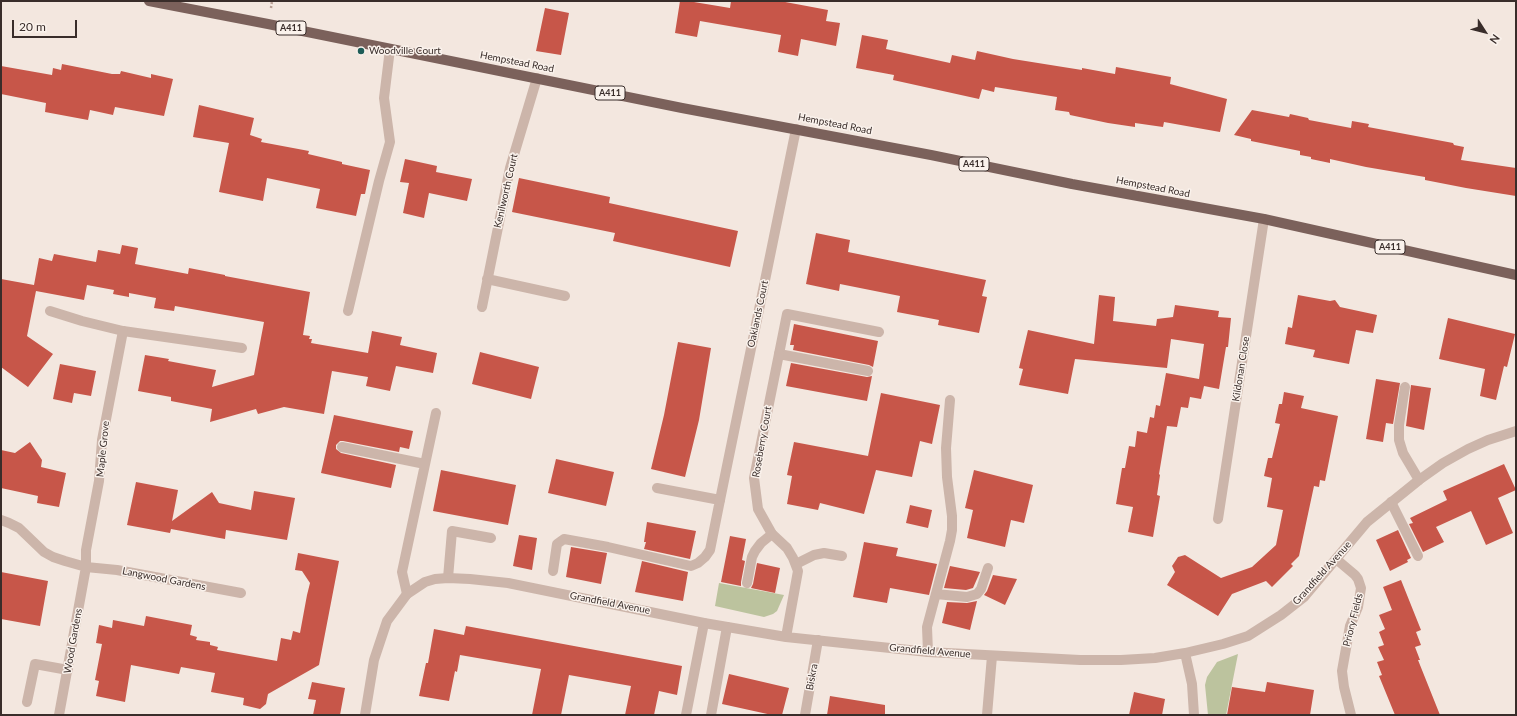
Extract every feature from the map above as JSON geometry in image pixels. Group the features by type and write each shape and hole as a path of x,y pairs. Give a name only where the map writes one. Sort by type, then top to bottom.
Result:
{"main road":[{"name":"Hempstead Road","path":"149,1 682,108 1264,219 1516,274"}],"street":[{"path":"348,311 379,181 390,142 384,98 390,50"},
{"name":"Kenilworth Court","path":"482,307 510,168 537,78"},
{"name":"Oaklands Court","path":"553,571 557,544 564,539 608,547 691,566 705,557 710,550 796,129"},
{"name":"Kildonan Close","path":"1218,518 1264,219"},
{"path":"487,279 565,296"},
{"path":"50,311 123,331 242,348"},
{"name":"Roseberry Court","path":"786,637 798,571 796,564 787,548 772,534 758,509 754,478 787,314 878,332"},
{"name":"Maple Grove","path":"86,567 86,550 100,481 102,440 123,331"},
{"path":"779,354 868,372"},
{"path":"1405,387 1399,425 1399,440 1403,453 1418,480"},
{"path":"928,652 927,627 952,530 946,448 950,400"},
{"path":"407,594 402,572 436,413"},
{"name":"Grandfield Avenue","path":"365,715 374,660 387,621 407,594 425,582 435,579 448,578 508,584 704,623 786,637 928,652 1080,660 1121,660 1185,654 1248,636 1265,627 1304,597 1367,522 1418,480 1443,463 1468,449 1488,440 1516,431"},
{"path":"342,447 425,464"},
{"path":"657,488 720,500"},
{"path":"1391,502 1418,556"},
{"name":"Langwood Gardens","path":"1,520 19,528 38,547 53,557 86,567 117,570 241,593"},
{"path":"448,578 452,531 491,538"},
{"path":"747,583 752,557 755,551 761,543 772,534"},
{"path":"796,564 814,555 824,553 842,556"},
{"name":"Priory Fields","path":"1336,559 1355,575 1361,588 1358,607 1350,626 1342,671 1344,687 1351,715"},
{"name":"Wood Gardens","path":"59,715 86,567"},
{"path":"936,594 967,597 976,594 981,589 988,568"},
{"path":"686,715 704,623"},
{"path":"710,715 727,627"},
{"name":"Biskra","path":"805,715 818,640"},
{"path":"1185,654 1192,684 1194,715"},
{"path":"987,715 992,656"},
{"path":"27,702 35,664 68,670"}],"green space":[{"path":"719,583 784,595 777,611 764,617 715,606"},
{"path":"1238,654 1226,715 1208,715 1205,685 1207,677 1217,662"}],"building":[{"path":"680,1 730,8 731,1 780,1 828,10 826,21 840,23 836,46 801,39 798,56 778,52 781,35 700,21 697,37 675,33"},
{"path":"545,8 569,13 561,55 536,51"},
{"path":"862,35 888,40 886,49 950,63 952,55 975,60 977,51 1013,59 1082,70 1082,68 1115,74 1116,67 1171,77 1170,84 1227,99 1220,132 1164,122 1163,127 1135,123 1135,127 1108,123 1070,115 1069,112 1055,110 1057,97 995,87 994,92 982,89 979,99 893,80 894,75 856,68"},
{"path":"62,64 112,74 120,74 121,71 151,78 151,74 173,79 164,116 115,107 113,115 90,110 88,120 45,112 46,103 1,94 1,66 52,75 53,68 61,70"},
{"path":"199,105 254,118 250,135 262,139 261,142 309,151 308,154 370,170 365,194 361,194 356,216 316,208 320,189 267,178 263,201 219,192 229,143 193,137"},
{"path":"1252,110 1289,117 1290,114 1308,118 1309,120 1351,128 1352,121 1369,124 1368,127 1453,143 1454,145 1464,147 1461,160 1516,168 1516,196 1425,180 1425,177 1330,159 1330,163 1311,159 1311,157 1300,155 1300,151 1251,141 1251,139 1234,135"},
{"path":"405,159 437,166 436,172 472,179 467,201 429,193 424,218 403,213 409,183 400,182"},
{"path":"519,178 610,197 609,203 738,231 730,267 613,241 615,233 512,212"},
{"path":"816,233 850,240 848,252 986,280 982,296 987,297 979,333 938,325 939,320 897,312 900,296 840,284 839,291 806,284"},
{"path":"122,245 138,248 135,264 188,274 189,268 310,292 303,335 310,336 309,339 312,339 311,343 368,353 372,331 402,337 400,345 437,353 433,373 396,366 390,391 366,386 368,377 332,371 324,414 284,407 258,414 256,409 210,422 212,409 171,401 171,397 138,391 145,355 216,370 212,387 254,375 264,322 175,306 174,311 154,308 156,298 129,293 129,297 113,294 114,290 87,285 84,300 36,291 27,336 53,354 28,387 1,367 1,279 34,285 39,258 52,261 54,254 96,262 98,250 120,254"},
{"path":"1099,295 1115,297 1113,321 1156,326 1157,319 1173,317 1175,305 1219,311 1218,317 1231,318 1228,347 1226,347 1219,389 1204,386 1201,399 1190,397 1188,408 1181,407 1177,427 1167,426 1159,474 1157,495 1160,496 1153,537 1128,532 1133,507 1116,504 1122,468 1125,468 1129,446 1135,447 1137,431 1147,433 1150,417 1154,418 1156,405 1160,406 1166,373 1199,379 1204,344 1171,339 1167,368 1075,359 1068,394 1019,385 1023,369 1019,368 1028,330 1094,344"},
{"path":"1298,295 1330,301 1335,300 1340,307 1377,315 1373,333 1356,330 1349,364 1313,357 1315,350 1285,344 1288,327 1292,328"},
{"path":"1448,318 1515,334 1507,367 1504,366 1496,400 1480,396 1485,369 1439,359"},
{"path":"794,324 878,341 873,367 793,350 794,345 790,345"},
{"path":"678,342 711,348 699,420 685,477 651,469 664,415"},
{"path":"480,352 539,367 531,399 472,384"},
{"path":"791,363 867,377 872,376 867,401 786,386"},
{"path":"60,364 96,371 91,396 74,393 72,403 53,399"},
{"path":"1376,379 1400,383 1393,424 1386,423 1383,442 1366,439"},
{"path":"1411,385 1431,388 1424,430 1406,426"},
{"path":"1284,392 1304,396 1301,408 1338,416 1325,481 1320,480 1319,487 1314,486 1299,556 1291,564 1293,566 1272,587 1266,581 1232,594 1218,616 1167,585 1175,572 1172,566 1178,557 1185,555 1221,578 1252,567 1276,545 1283,510 1267,507 1272,478 1264,476 1268,458 1272,458 1280,424 1275,423 1279,404 1282,404"},
{"path":"881,393 940,405 932,444 920,441 912,477 876,470 864,514 820,503 818,510 787,504 792,476 787,475 794,442 868,456"},
{"path":"334,415 413,431 409,449 400,447 399,452 343,441 340,441 336,445 336,449 341,453 396,465 391,488 321,473"},
{"path":"30,442 42,460 41,467 66,473 59,507 37,503 38,496 1,488 1,450 15,453"},
{"path":"556,459 614,472 606,506 548,493"},
{"path":"1504,464 1516,490 1498,498 1513,533 1486,545 1471,511 1436,527 1444,542 1423,552 1409,524 1413,523 1410,518 1447,500 1443,491"},
{"path":"441,470 516,485 508,525 433,511"},
{"path":"974,470 1033,485 1024,523 1011,520 1005,547 967,538 973,510 965,508"},
{"path":"136,482 178,490 172,521 212,492 219,503 251,510 254,491 295,498 287,540 226,530 225,539 171,529 170,533 127,525"},
{"path":"910,505 932,510 928,528 906,523"},
{"path":"647,522 696,531 690,559 644,549 646,542 644,542"},
{"path":"1398,530 1411,558 1407,560 1408,562 1390,571 1376,540"},
{"path":"519,535 537,538 532,570 513,566"},
{"path":"730,536 746,539 742,560 745,561 741,586 721,582"},
{"path":"864,542 898,548 896,556 937,564 929,595 890,588 887,603 853,597"},
{"path":"571,547 607,553 601,584 566,577"},
{"path":"298,553 339,561 319,665 268,694 266,704 260,709 243,705 244,698 211,692 215,673 181,667 179,674 131,665 125,702 96,696 99,681 95,680 102,644 96,643 99,625 112,628 113,620 144,626 146,616 192,625 190,635 197,637 196,640 210,642 210,645 218,647 217,650 277,661 281,638 291,640 293,631 300,633 310,583 302,571 295,570"},
{"path":"642,561 688,572 683,601 635,592"},
{"path":"757,563 780,568 775,593 751,588"},
{"path":"950,566 980,572 973,588 966,590 944,588"},
{"path":"1,572 48,581 40,626 1,619"},
{"path":"993,575 1017,579 1005,605 984,595"},
{"path":"1401,580 1421,630 1416,632 1421,645 1415,647 1420,660 1418,660 1440,715 1395,715 1379,676 1382,675 1377,662 1384,660 1378,647 1384,645 1379,632 1385,629 1379,615 1392,610 1383,587"},
{"path":"977,601 970,630 942,623 947,602 967,603"},
{"path":"466,626 682,666 677,695 659,691 654,715 625,715 631,686 569,675 561,715 532,715 541,669 460,655 449,701 419,696 426,663 428,663 434,629 464,635"},
{"path":"729,674 789,688 782,715 772,715 722,704"},
{"path":"312,682 345,688 340,715 313,715 316,700 308,699"},
{"path":"1267,682 1314,690 1310,715 1227,715 1232,687 1265,692"},
{"path":"1134,692 1165,699 1162,715 1129,715"},
{"path":"830,696 885,705 885,715 827,715"}],"place":[{"name":"Woodville Court","path":"361,51"}]}
